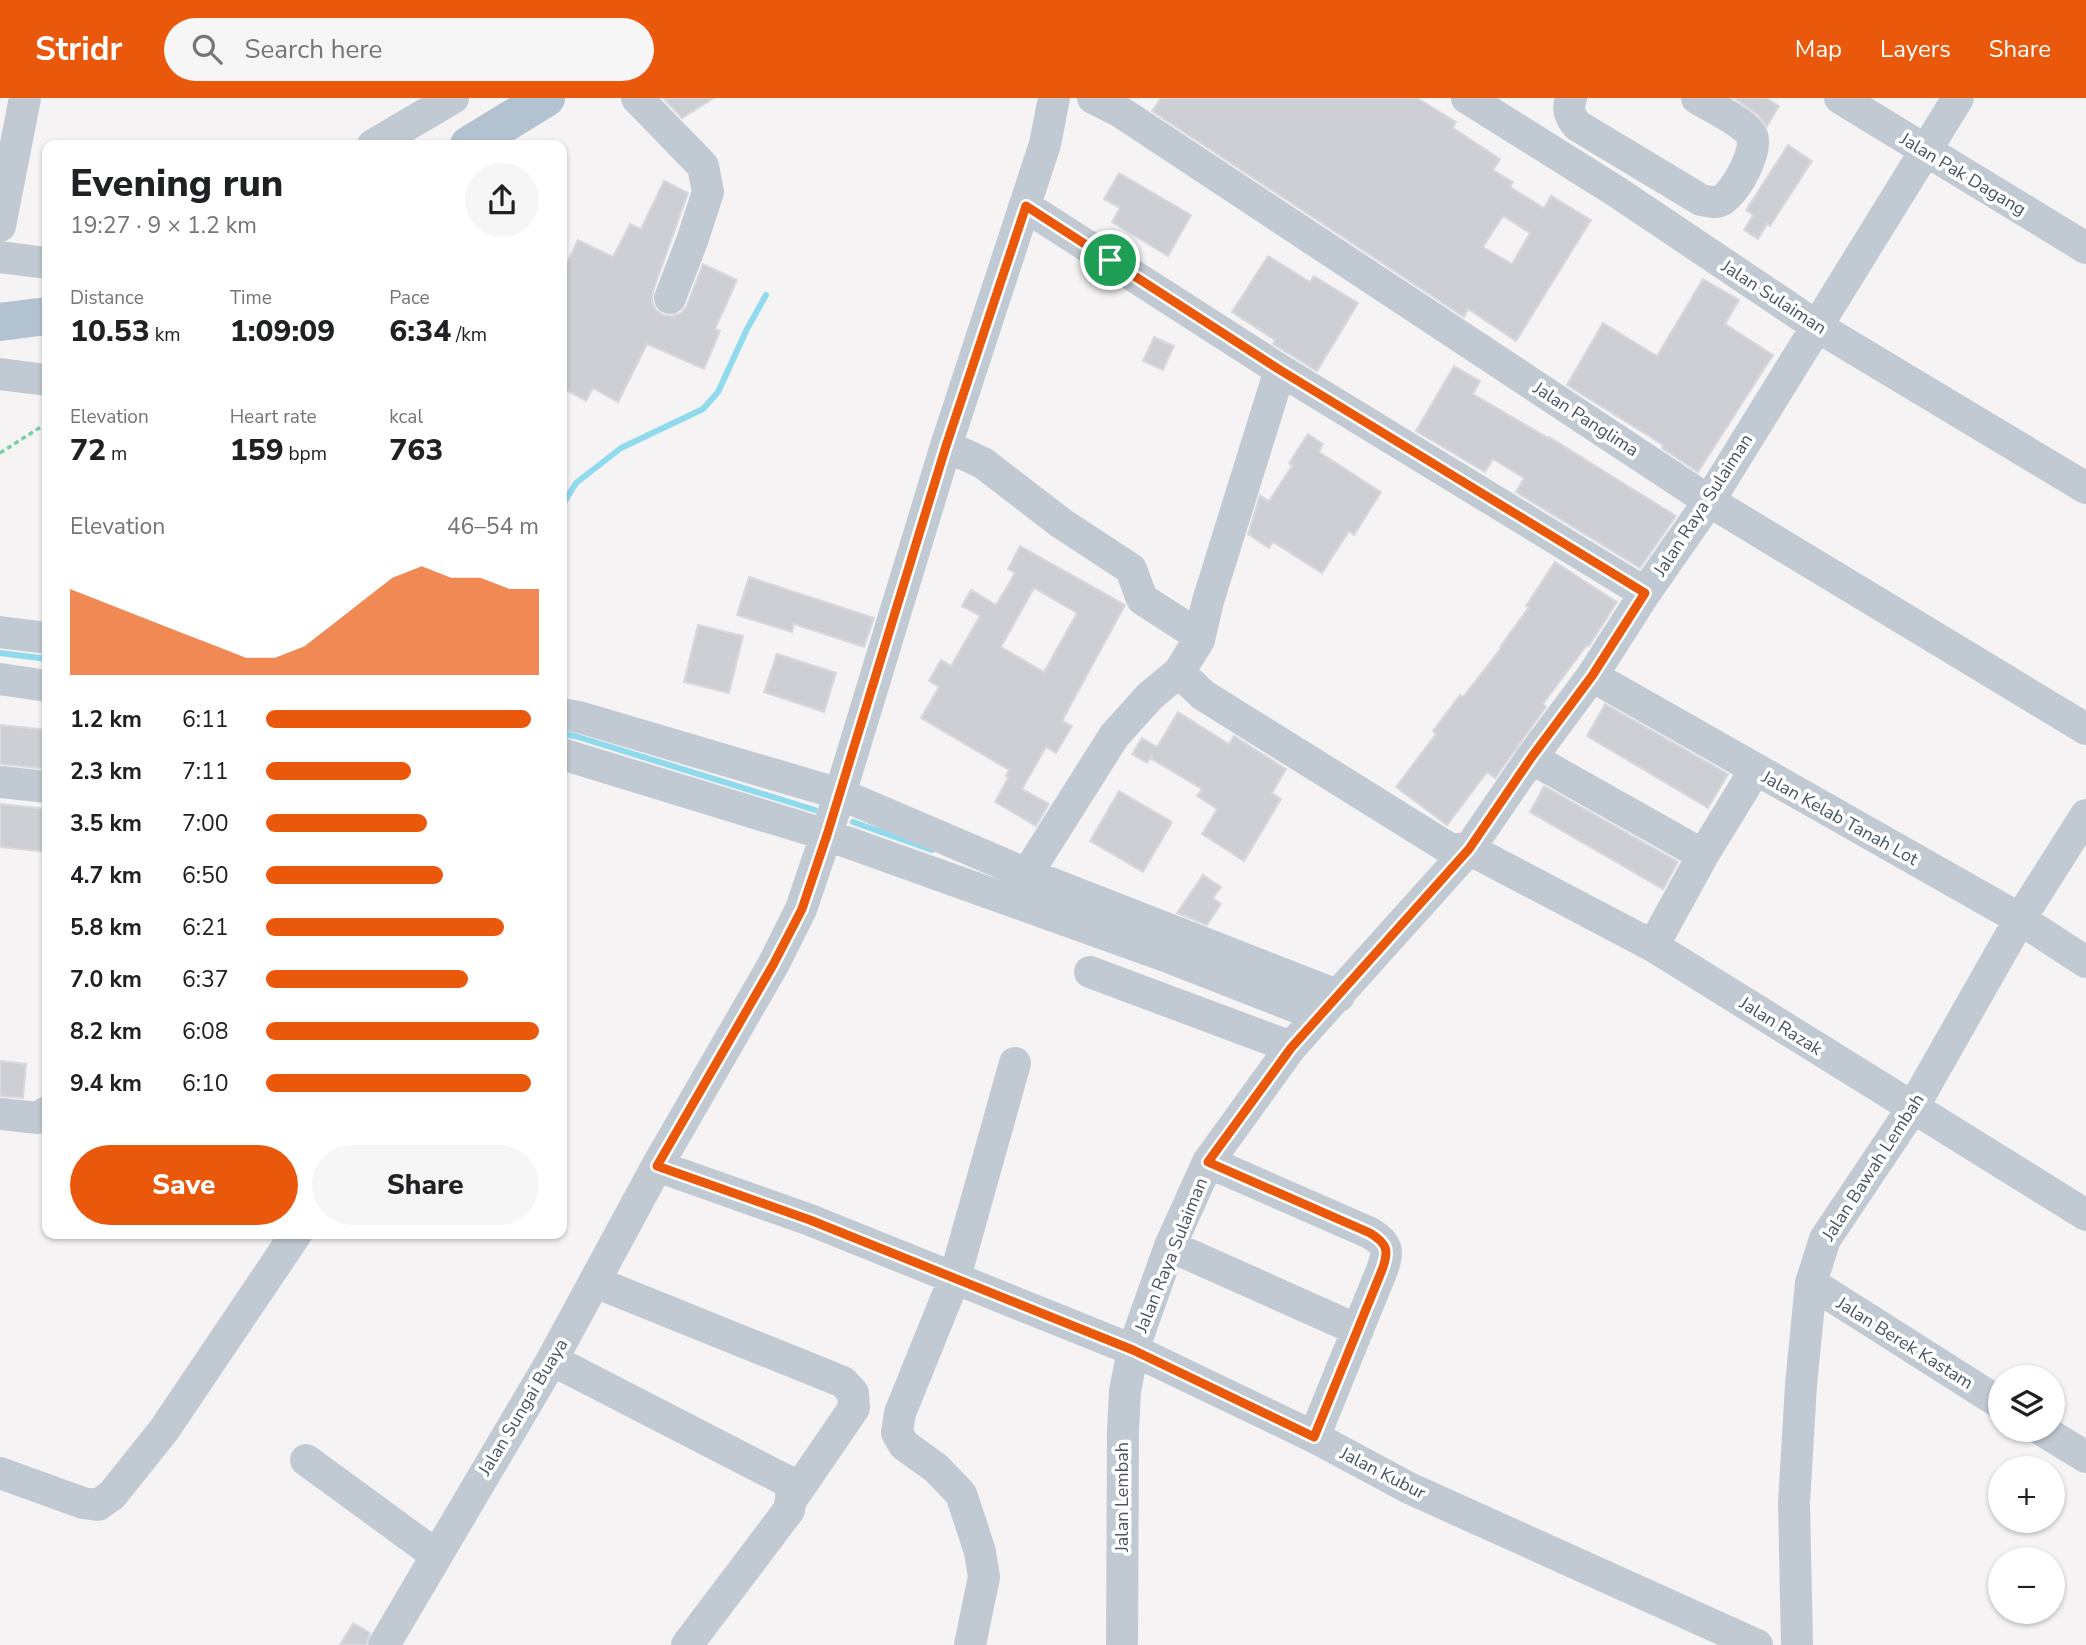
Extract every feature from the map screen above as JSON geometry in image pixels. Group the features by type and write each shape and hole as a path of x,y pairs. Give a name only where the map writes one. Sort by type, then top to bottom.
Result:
{"main road":[{"path":"477,140 546,98"},
{"path":"0,322 42,317"}],"street":[{"path":"0,226 25,98"},
{"path":"382,140 453,98"},
{"path":"637,98 703,166 708,191 670,298"},
{"name":"Jalan Sungai Buaya","path":"384,1645 552,1360 657,1166 773,965 802,909 840,794 946,446 1026,206 1045,144 1054,98"},
{"name":"Jalan Sulaiman","path":"1467,98 1617,192 1818,327 2086,488"},
{"path":"1570,98 1568,107 1571,118 1578,126 1701,200 1723,200 1752,157 1755,146 1752,135 1745,127 1697,98"},
{"name":"Jalan Raya Sulaiman","path":"1133,1350 1170,1246 1208,1162 1291,1048 1469,849 1531,758 1592,676 1709,501 1958,98"},
{"name":"Jalan Pak Dagang","path":"1843,99 2086,248"},
{"name":"Jalan Panglima","path":"1113,102 1709,501 2086,729"},
{"path":"1617,192 1637,162"},
{"path":"1026,206 1280,370 1645,593"},
{"path":"0,257 42,262"},
{"path":"1027,874 1114,736 1150,696 1179,672 1199,640 1208,601 1280,370"},
{"path":"0,374 42,379"},
{"path":"946,446 983,463 1061,523 1131,569 1142,599 1190,630 1199,640"},
{"path":"0,632 42,637"},
{"name":"Jalan Razak","path":"1179,672 1203,695 1450,849 1469,849 1653,946 2086,1215"},
{"name":"Jalan Kelab Tanah Lot","path":"1592,676 2020,919 2086,962"},
{"path":"0,679 42,685"},
{"path":"567,715 840,794 1329,1006"},
{"path":"567,756 827,835 1171,958 1329,1006"},
{"path":"1531,758 1703,855"},
{"path":"1653,946 1703,855 1755,770"},
{"path":"0,782 42,786"},
{"name":"Jalan Bawah Lembah","path":"1797,1645 1794,1503 1811,1283 1825,1239 1912,1109 2020,919 2086,815"},
{"path":"1158,997 1171,958"},
{"path":"1090,972 1291,1048"},
{"path":"970,1645 984,1577 980,1552 961,1494 936,1468 904,1445 897,1433 900,1413 955,1278 1015,1063"},
{"path":"0,1114 38,1118 42,1115"},
{"path":"1208,1162 1382,1240 1387,1255 1314,1437"},
{"name":"Jalan Kubur","path":"657,1166 810,1220 1133,1350 1314,1437 1421,1493 1757,1645"},
{"path":"0,1473 83,1503 98,1504 112,1495 164,1430 293,1239"},
{"path":"1170,1246 1358,1330"},
{"path":"595,1282 843,1382 853,1393 854,1408 791,1500"},
{"name":"Jalan Berek Kastam","path":"1811,1283 1988,1395"},
{"name":"Jalan Lembah","path":"1122,1645 1123,1431 1125,1391 1133,1350"},
{"path":"552,1360 786,1480 792,1494 789,1510 687,1645"},
{"path":"2062,1442 2086,1457"},
{"path":"306,1460 436,1555"}],"path":[{"path":"0,453 42,426"}],"building":[{"path":"663,98 714,98 682,118"},
{"path":"1161,98 1417,98 1456,122 1453,128 1500,159 1493,170 1513,182 1510,187 1544,208 1551,196 1591,220 1516,341 1468,309 1464,317 1152,111","holes":["1503,216 1530,233 1512,264 1483,247"]},
{"path":"1734,98 1766,98 1779,106 1767,126 1758,115"},
{"path":"1788,145 1812,161 1770,226 1767,224 1758,239 1744,230 1753,215 1746,210"},
{"path":"1119,173 1191,215 1168,256 1112,222 1120,208 1104,199"},
{"path":"664,181 688,193 653,291 652,301 656,310 663,315 681,313 687,305 703,264 737,280 715,329 720,331 704,369 647,344 618,402 593,388 586,401 567,391 567,263 578,240 613,257 630,224 641,229"},
{"path":"1268,256 1310,282 1314,276 1358,303 1317,371 1273,344 1275,340 1232,312"},
{"path":"1703,279 1739,300 1725,324 1773,355 1698,472 1662,448 1663,445 1567,385 1603,323 1657,356"},
{"path":"1154,337 1174,346 1163,370 1143,361"},
{"path":"1454,366 1480,381 1473,394 1549,437 1676,516 1640,568 1516,492 1524,478 1493,459 1485,472 1416,431"},
{"path":"1308,434 1323,444 1319,452 1381,492 1354,535 1349,531 1322,573 1273,542 1269,548 1248,534 1260,495 1269,501 1292,466 1289,463"},
{"path":"1020,546 1125,605 1062,721 1072,726 1056,753 1046,747 1022,789 1049,804 1036,826 995,802 1008,778 1006,776 1009,770 921,718 939,687 929,681 941,660 951,666 980,616 962,606 971,590 996,605 1015,573 1008,569","holes":["1034,588 1077,613 1044,672 1001,647"]},
{"path":"1555,562 1617,602 1589,646 1587,645 1543,704 1546,707 1495,778 1487,772 1447,825 1396,787 1436,734 1433,731 1460,695 1463,697 1501,648"},
{"path":"749,577 874,618 864,647 794,624 792,632 737,615"},
{"path":"698,625 743,636 729,693 684,682"},
{"path":"777,654 836,673 824,712 764,692"},
{"path":"1605,704 1728,774 1708,808 1587,736"},
{"path":"1178,712 1229,744 1234,736 1286,769 1272,793 1281,799 1244,861 1202,834 1217,809 1197,796 1202,789 1150,758 1147,763 1132,754 1142,738 1157,747"},
{"path":"0,725 42,729 42,768 0,764"},
{"path":"1544,786 1678,862 1663,889 1530,812"},
{"path":"1119,791 1172,822 1143,872 1090,841"},
{"path":"0,804 42,808 42,851 0,847"},
{"path":"1203,875 1221,887 1213,898 1221,904 1207,925 1177,913"},
{"path":"0,1061 26,1064 23,1098 0,1096"},
{"path":"353,1623 370,1633 366,1645 340,1645"}],"waterway":[{"path":"567,498 576,483 621,448 703,409 718,392 766,295"},
{"path":"0,653 42,658"},
{"path":"567,735 815,810"},
{"path":"853,822 932,850"}],"route":[{"path":"1026,206 1110,260 1280,370 1645,593 1592,676 1531,758 1469,849 1291,1048 1208,1162 1382,1240 1387,1255 1382,1270 1314,1437 1133,1350 810,1220 657,1166 773,965 802,909 946,446 1026,206"}]}
